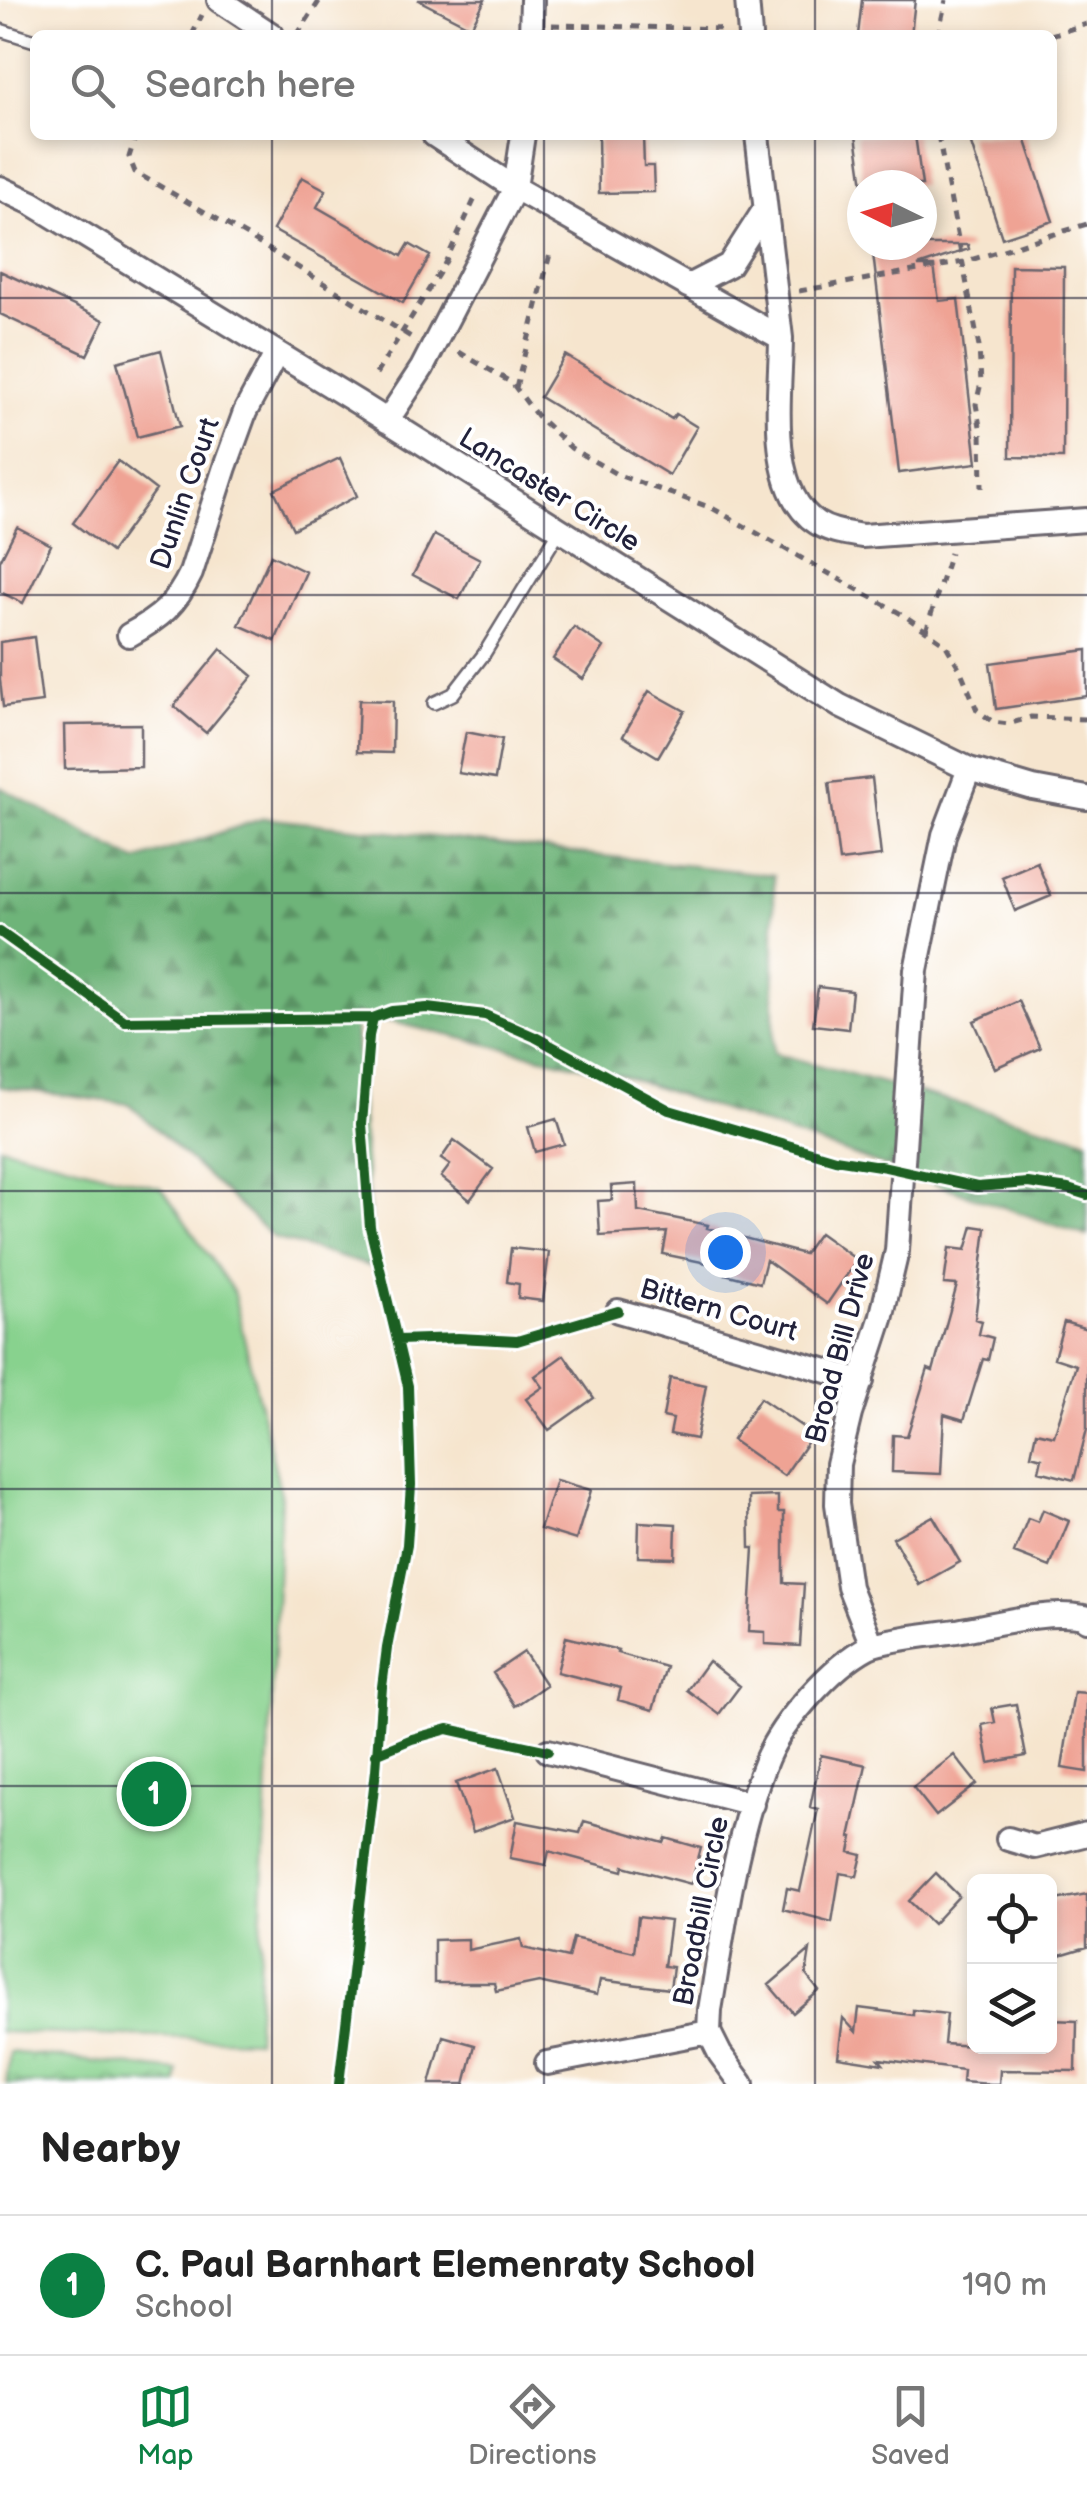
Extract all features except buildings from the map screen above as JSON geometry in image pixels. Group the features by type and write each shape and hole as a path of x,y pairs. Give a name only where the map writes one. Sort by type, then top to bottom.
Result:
{"street":[{"path":"219,0 264,30"},
{"path":"531,30 532,0"},
{"path":"747,0 749,30"},
{"path":"442,140 514,188 782,338"},
{"path":"388,421 422,368 514,188 522,140"},
{"path":"758,140 782,338 780,454 796,503 806,515 836,532 862,536 1087,520"},
{"name":"Lancaster Circle","path":"0,188 32,203 388,421 840,706 969,769 1033,788 1087,798"},
{"path":"688,286 729,265 765,209"},
{"name":"Dunlin Court","path":"129,635 161,615 183,589 244,412 276,354"},
{"name":"Broad Bill Drive","path":"872,1645 849,1587 836,1504 838,1464 897,1251 916,970 944,835 969,769"},
{"name":"Bittern Court","path":"618,1311 862,1381"},
{"name":"Broadbill Circle","path":"742,2084 720,2054 710,2032 710,2010 740,1842 768,1756 789,1723 818,1687 872,1645 1053,1614 1086,1616"},
{"path":"548,1751 752,1804"},
{"path":"1008,1839 1035,1847 1087,1834"},
{"path":"547,2063 710,2032"}],"lane":[{"path":"0,30 30,39"},
{"path":"434,703 453,694 484,654 560,530"}],"path":[{"path":"301,30 320,0"},
{"path":"939,30 946,0"},
{"path":"576,24 706,30"},
{"path":"1057,33 1087,24"},
{"path":"134,140 129,157 135,172 248,236 422,344"},
{"path":"939,140 979,347 981,384 976,404 982,488"},
{"path":"376,374 444,265 483,184"},
{"path":"776,295 964,262 1087,224"},
{"path":"516,388 550,254"},
{"path":"459,352 512,383 537,416 571,448 618,474 712,508 906,616 945,644 960,668 977,710 993,722 1009,724 1030,717 1087,719"},
{"path":"926,631 956,530"}],"green space":[{"path":"0,787 136,861 264,818 774,875 774,1053 1087,1139 1087,1236 623,1076 354,1013 373,1267 274,1238 129,1104 0,1087"},
{"path":"0,1146 162,1188 233,1291 281,1494 256,2040 0,2032"},
{"path":"10,2052 178,2071 177,2084 6,2084"}],"cycle path":[{"path":"0,932 125,1021 373,1018"},
{"path":"339,2084 382,1687 407,1545 411,1485 408,1386 370,1227 362,1124 373,1018 392,1011 427,1008 485,1015 535,1037 669,1110 835,1159 977,1187 1028,1183 1087,1195"},
{"path":"398,1340 517,1341 618,1311"},
{"path":"376,1754 448,1729 548,1751"}],"place":[{"name":"C. Paul Barnhart Elemenraty School","path":"154,1794"}]}
